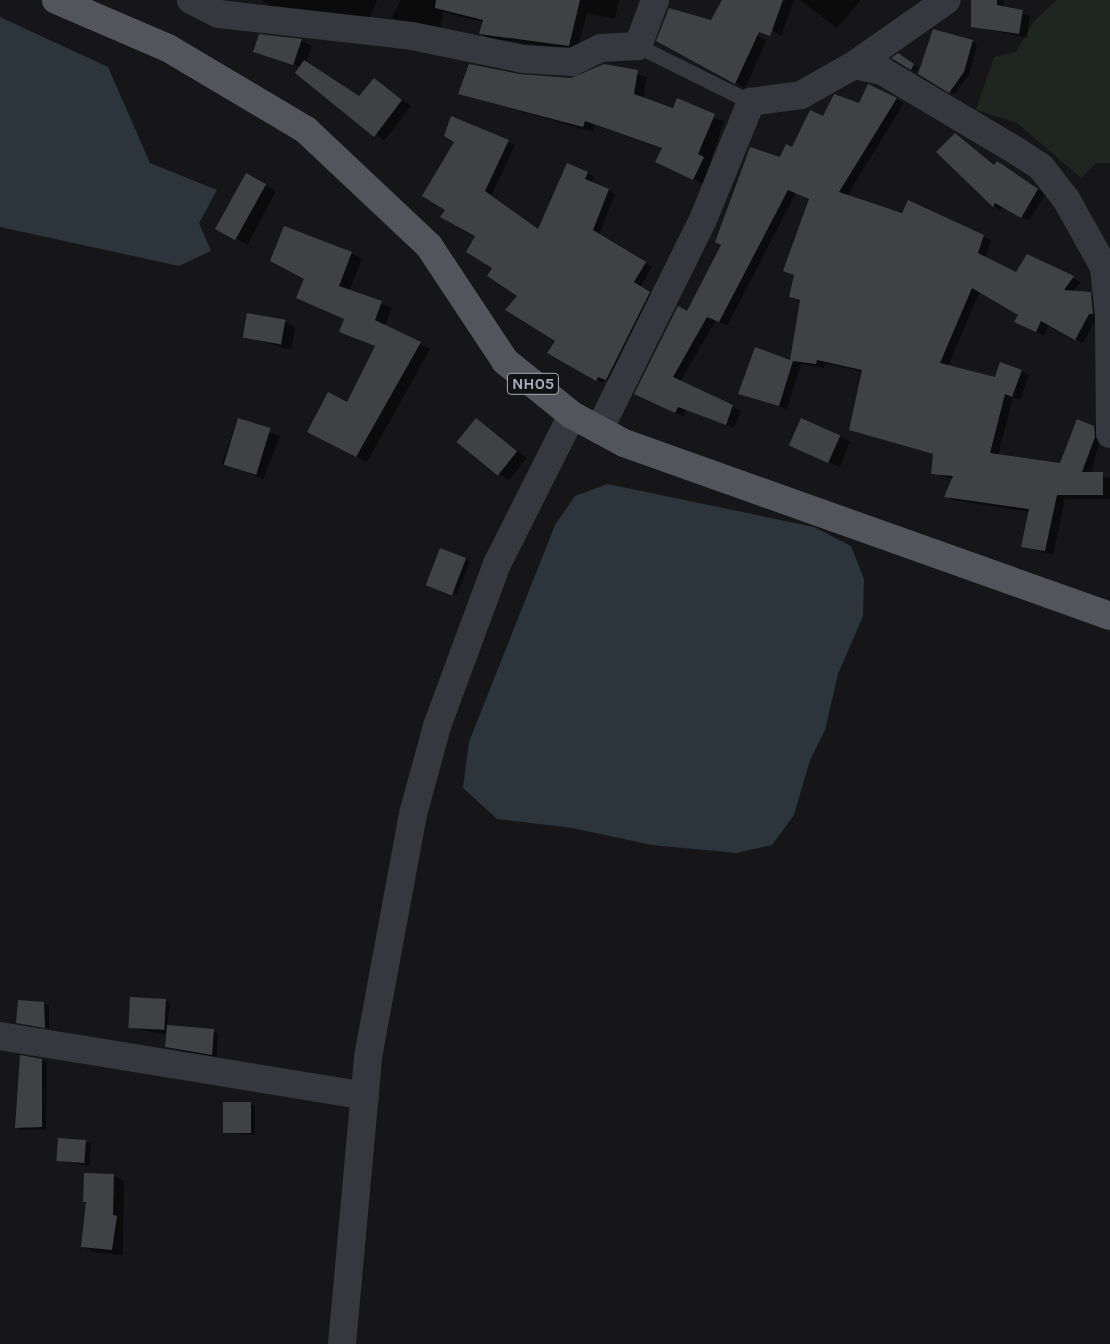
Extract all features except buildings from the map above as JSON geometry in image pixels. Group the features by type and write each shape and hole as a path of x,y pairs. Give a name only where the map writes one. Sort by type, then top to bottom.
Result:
{"main road":[{"name":"NH05","path":"56,0 168,48 306,130 429,246 505,361 572,415 633,446 1110,616"}],"street":[{"path":"191,0 219,14 412,36 523,59 572,62 601,48 638,46 655,0"},
{"path":"599,430 702,222 751,102 801,95 854,65 947,0"},
{"path":"854,65 882,71 1015,150 1041,167 1066,199 1104,266 1109,317 1110,434"},
{"path":"342,1344 365,1096 384,964 413,814 437,726 497,564 572,415"},
{"path":"0,1036 365,1096"}],"lane":[{"path":"638,46 751,102"}],"shaded area":[{"path":"1057,0 1110,0 1110,163 1096,163 1081,178 1017,123 976,110 994,57 1016,52 1034,21"},
{"path":"0,17 108,67 150,163 217,190 199,223 211,251 179,266 0,227"},
{"path":"608,484 814,527 851,546 864,579 863,616 838,674 825,730 810,760 794,815 772,845 736,853 652,845 572,828 497,819 463,788 469,742 555,525 575,496"}]}
